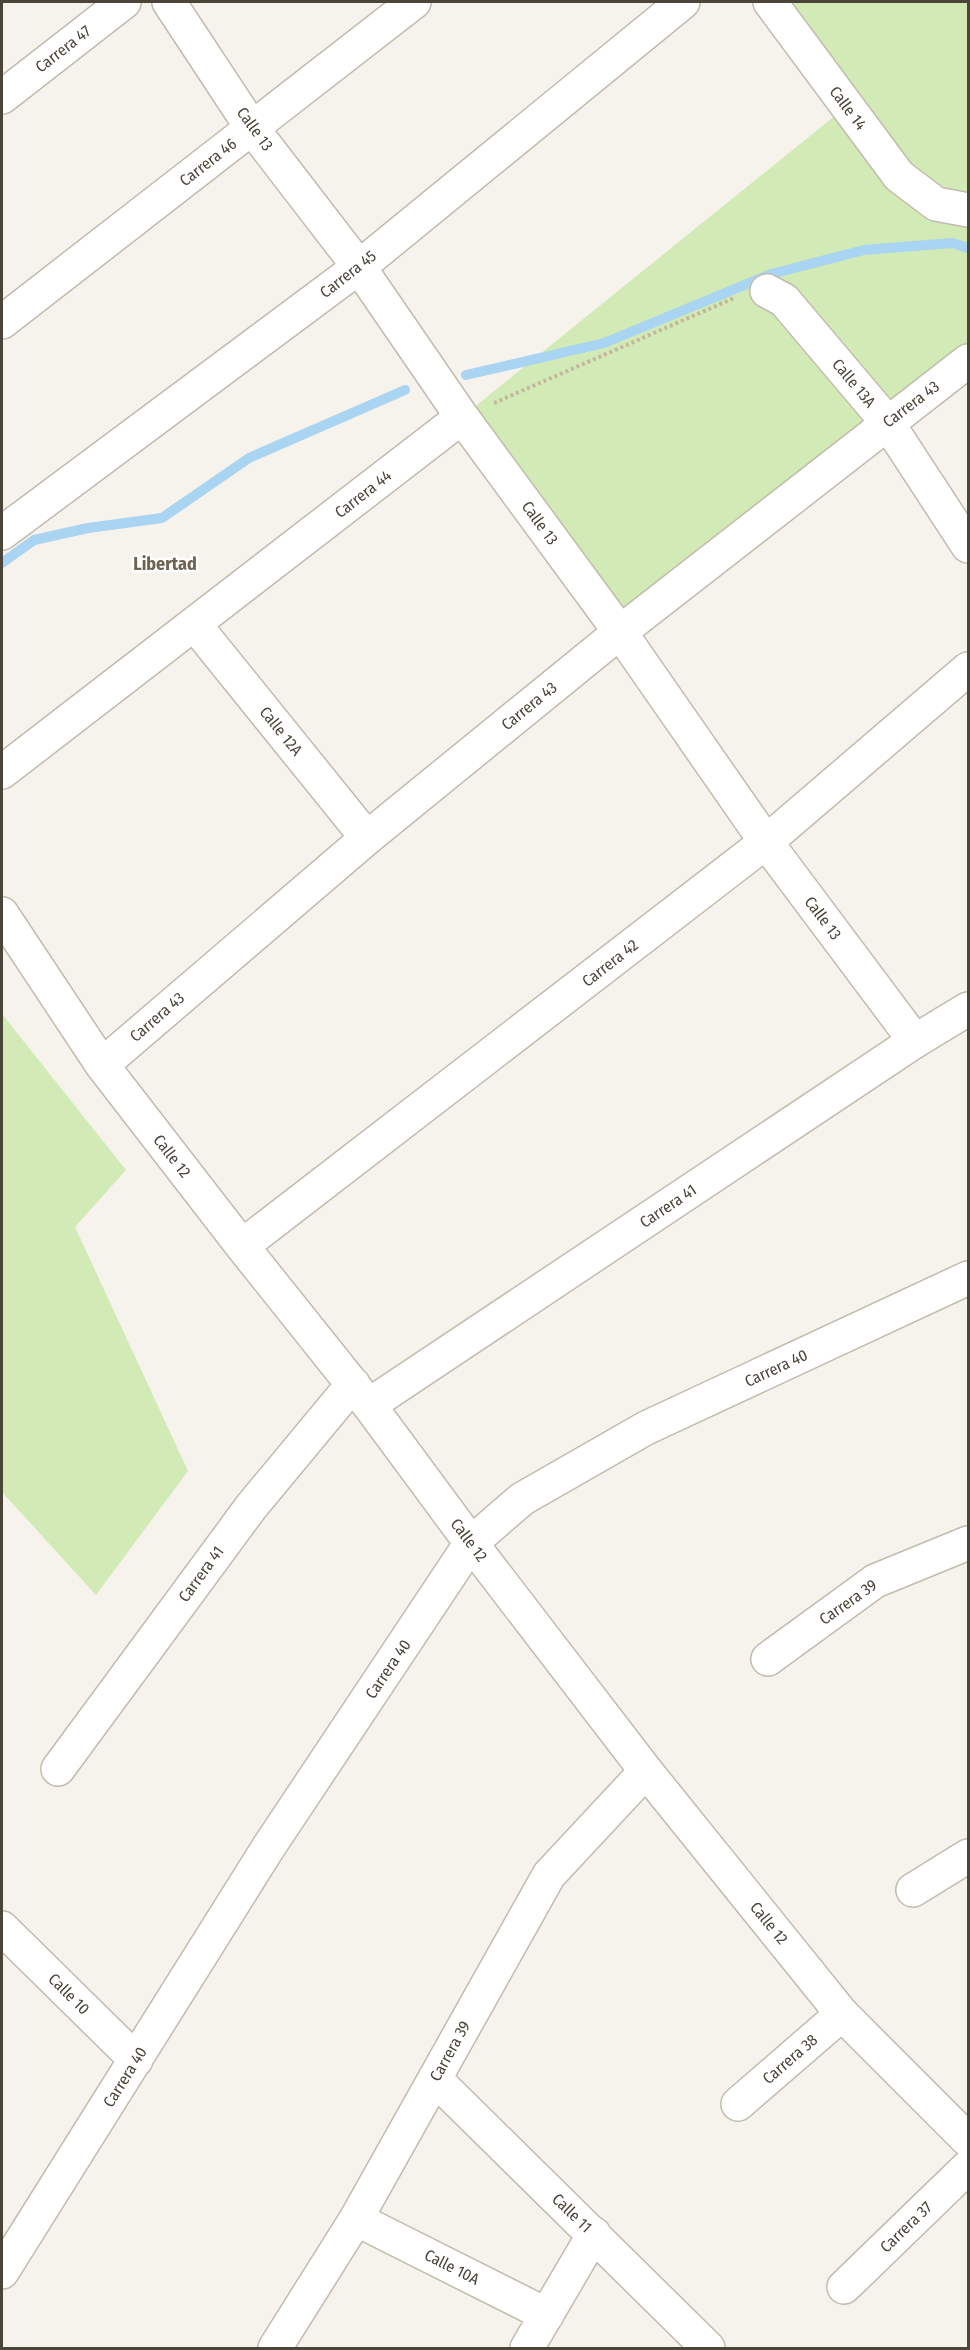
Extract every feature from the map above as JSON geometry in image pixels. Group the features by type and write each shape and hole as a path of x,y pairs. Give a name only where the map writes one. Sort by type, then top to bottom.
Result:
{"street":[{"name":"Carrera 47","path":"2,97 124,2"},
{"name":"Calle 13","path":"170,2 252,128 359,267 462,417 620,632 766,842 915,1041"},
{"name":"Carrera 46","path":"2,322 414,2"},
{"name":"Carrera 45","path":"2,533 359,267 683,2"},
{"name":"Calle 14","path":"770,2 899,176 936,204 969,210"},
{"name":"Calle 13A","path":"767,291 784,300 887,422 969,546"},
{"name":"Carrera 43","path":"102,1065 367,838 620,632 887,422 969,361"},
{"name":"Carrera 44","path":"2,772 462,417"},
{"name":"Calle 12A","path":"195,625 367,838"},
{"name":"Carrera 42","path":"242,1246 766,842 969,669"},
{"name":"Calle 12","path":"2,914 102,1065 361,1395 471,1544 646,1771 842,2014 969,2140"},
{"name":"Carrera 41","path":"57,1769 251,1507 361,1395 915,1041 969,1009"},
{"name":"Carrera 40","path":"2,2272 268,1848 471,1544 522,1499 646,1428 969,1278"},
{"name":"Carrera 39","path":"768,1659 875,1581 969,1543"},
{"name":"Carrera 39","path":"274,2349 356,2219 549,1875 646,1771"},
{"path":"912,1890 969,1856"},
{"name":"Calle 10","path":"2,1928 136,2060"},
{"name":"Carrera 38","path":"738,2104 842,2014"},
{"name":"Calle 11","path":"435,2079 708,2349"},
{"name":"Carrera 37","path":"844,2287 969,2167"},
{"name":"Calle 10A","path":"356,2219 547,2315"},
{"path":"527,2349 594,2234"}],"path":[{"path":"462,417 751,291 767,291"}],"green space":[{"path":"770,2 968,2 968,361 620,632 462,417 847,106"},
{"path":"2,1014 126,1170 75,1227 188,1471 96,1595 2,1492"}],"waterway":[{"path":"466,375 604,343 771,274 864,250 952,243 968,248"},
{"path":"2,563 34,540 88,528 162,518 249,458 405,390"}],"district":[{"name":"Libertad","path":"165,564"}]}
